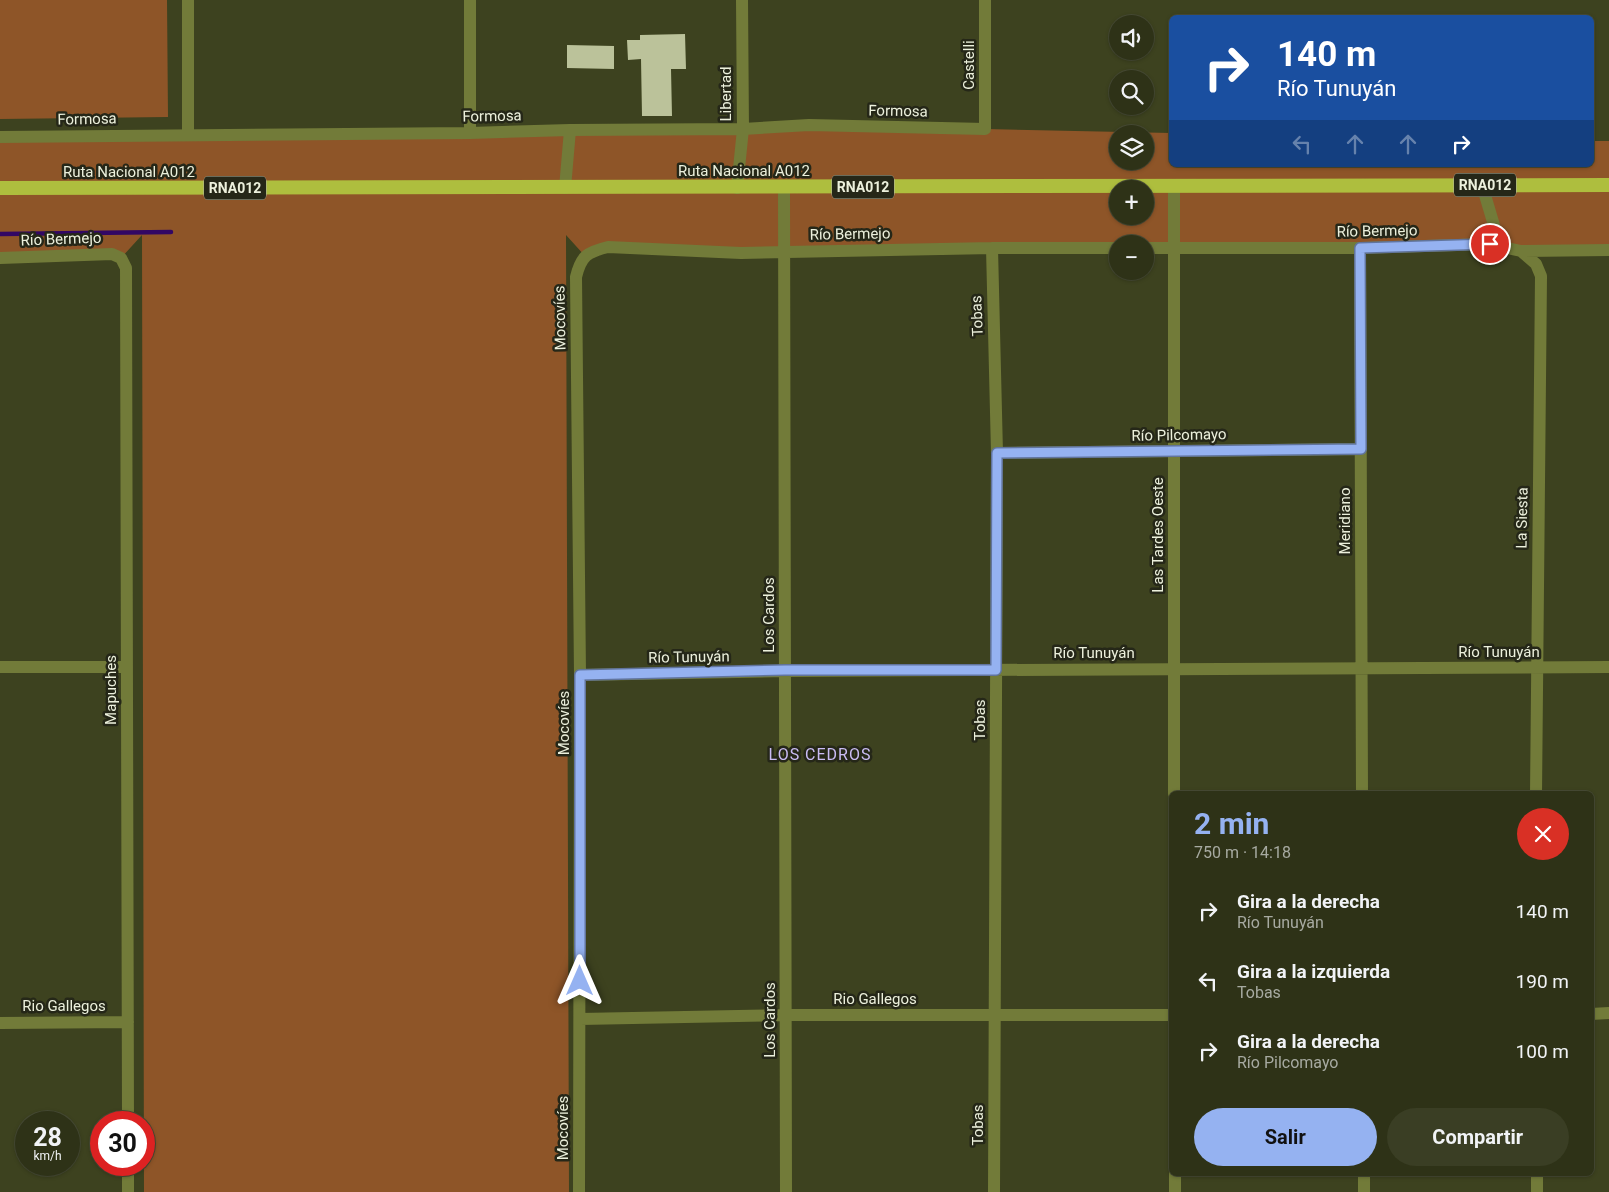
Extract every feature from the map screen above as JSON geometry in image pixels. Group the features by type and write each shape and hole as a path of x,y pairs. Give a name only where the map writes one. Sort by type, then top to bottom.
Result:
{"highway":[{"name":"Ruta Nacional A012","path":"0,188 1609,185"}],"street":[{"path":"188,0 188,135"},
{"path":"470,0 470,132"},
{"name":"Libertad","path":"737,188 742,129 742,0"},
{"name":"Castelli","path":"985,0 985,130"},
{"name":"Formosa","path":"0,137 742,129 809,126 985,130"},
{"path":"565,188 570,130"},
{"path":"1482,185 1496,232 1506,248"},
{"name":"Las Tardes Oeste","path":"1174,186 1174,791"},
{"name":"Los Cardos","path":"784,188 786,1192"},
{"name":"Río Bermejo","path":"1154,248 1360,248 1490,244 1521,251 1609,250"},
{"name":"Río Bermejo","path":"585,256 608,246 741,253 992,248 1109,248"},
{"name":"Tobas","path":"992,248 997,453 994,1192"},
{"name":"Meridiano","path":"1360,248 1362,791"},
{"name":"La Siesta","path":"1521,251 1536,264 1541,276 1536,791"},
{"name":"Río Bermejo","path":"0,258 112,254 121,258"},
{"name":"Mocovíes","path":"579,1192 580,675 576,277 579,263 585,256"},
{"name":"Mapuches","path":"121,258 126,268 127,281 128,1111"},
{"name":"Río Pilcomayo","path":"997,453 1361,449"},
{"path":"0,667 127,667"},
{"name":"Río Tunuyán","path":"580,675 785,670 1609,667"},
{"path":"1594,1014 1609,1014"},
{"name":"Rio Gallegos","path":"580,1019 786,1016 1169,1015"},
{"name":"Rio Gallegos","path":"0,1023 128,1022"},
{"path":"128,1176 128,1192"},
{"path":"1175,1176 1175,1192"},
{"path":"1364,1176 1364,1192"},
{"path":"1537,1176 1537,1192"}],"shaded area":[{"path":"0,0 167,0 168,117 0,119"},
{"path":"985,129 1109,132 1109,170 1154,170 1154,133 1169,133 1169,167 1594,167 1594,141 1609,141 1609,250 1154,244 1154,235 1109,235 1109,248 608,247 585,256 566,235 569,1192 144,1192 144,1176 155,1176 155,1111 144,1111 142,235 121,258 0,258 0,137"}],"building":[{"path":"685,34 686,69 671,69 672,116 642,116 641,59 628,60 627,40 640,40 640,35"},
{"path":"567,45 614,46 614,69 567,68"}],"waterway":[{"path":"0,234 171,232"}],"district":[{"name":"LOS CEDROS","path":"820,754"}],"route":[{"path":"580,981 580,675 785,670 996,670 997,453 1361,449 1360,248 1490,244"}]}
